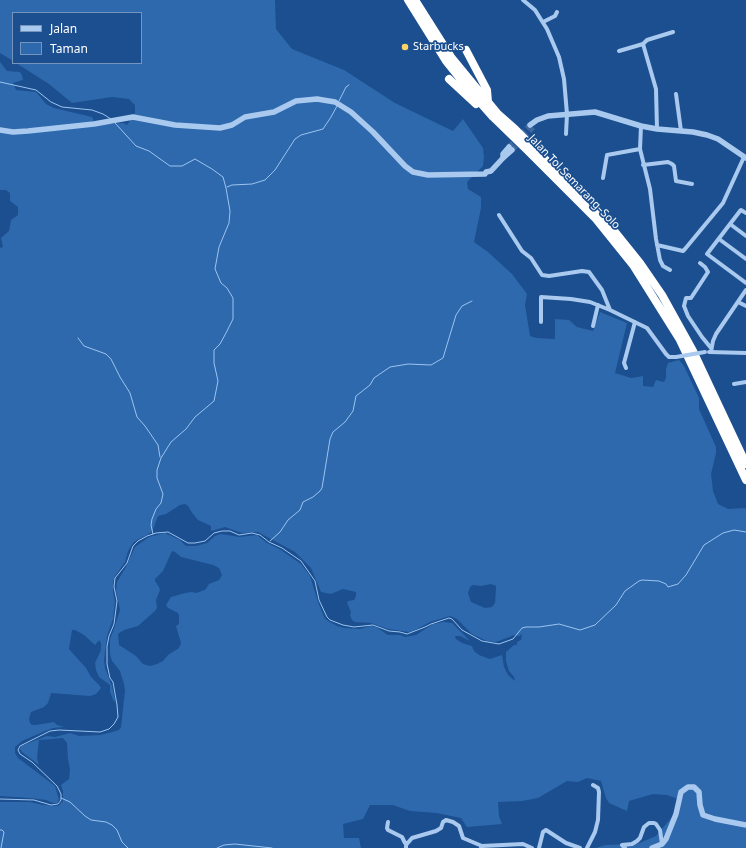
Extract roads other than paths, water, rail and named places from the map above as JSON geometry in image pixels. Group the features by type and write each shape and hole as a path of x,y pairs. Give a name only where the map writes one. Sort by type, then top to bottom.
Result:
{"highway":[{"name":"Jalan Tol Semarang–Solo","path":"408,0 446,60 485,108 596,219 634,265 680,340 745,477"},
{"name":"Jalan Tol Semarang–Solo","path":"415,0 451,57 498,114 579,192 617,233 640,263 662,295 693,351 746,464"},
{"path":"466,50 487,90 488,102"},
{"path":"449,79 492,120 505,129"}],"street":[{"path":"523,0 535,10 543,22 560,61 564,79 567,114 566,134"},
{"path":"543,22 555,16 557,12"},
{"path":"619,51 643,44 647,40 674,32"},
{"path":"643,44 656,89 657,129"},
{"path":"676,94 681,131"},
{"path":"0,130 13,132 28,131 126,118 140,118 155,122 216,129 227,127 245,117 274,112 302,99 317,99 338,104 351,112 405,166 413,172 428,175 485,174 491,171 510,149"},
{"path":"532,126 539,120 548,116 595,112 641,126 699,133 713,137 745,157 723,203 685,249 683,251 657,245"},
{"path":"641,126 640,149 650,189 657,245 662,265 670,270"},
{"path":"603,178 607,155 620,154 640,149"},
{"path":"644,165 668,162 674,166 676,181 692,184"},
{"path":"746,213 740,210 707,254 746,283"},
{"path":"499,215 522,251 531,258 542,275 549,276 582,271 589,272 602,290 610,310"},
{"path":"730,224 746,236"},
{"path":"718,239 746,259"},
{"path":"700,263 708,272 691,298 686,298 684,306 688,316 711,350"},
{"path":"711,350 716,334 746,290"},
{"path":"541,322 541,297 571,299 598,305 649,330 669,357 711,350 746,353"},
{"path":"738,302 746,306"},
{"path":"593,326 598,305"},
{"path":"626,368 624,363 635,322"},
{"path":"734,384 746,382"},
{"path":"587,848 595,832 598,820 599,792 598,788 593,785"},
{"path":"652,848 662,844 668,836 682,792 688,787 694,787 699,792 700,805 703,815 746,825"},
{"path":"406,848 412,838 436,831 441,828 444,821 448,820 459,826 463,838 481,847 523,844 532,848"},
{"path":"388,822 386,828 402,837 405,843 408,843"},
{"path":"625,848 622,845 632,844 637,841 640,838 644,827 654,823 660,830 662,844"},
{"path":"539,848 543,832 546,830 566,843 580,848"}],"waterway":[{"path":"0,82 36,90 51,102 62,107 92,110 111,119"},
{"path":"339,101 346,87 349,85"},
{"path":"227,187 232,185 252,184 265,180 275,170 295,139 301,135 323,129 337,106"},
{"path":"115,123 136,146 149,151 170,166 182,166 195,159 223,177 230,211 229,223 219,247 215,269 221,283 227,288 233,298 233,319 220,344 214,350 214,363 218,381 214,401 195,417 186,429 171,442 161,458 157,470 157,478 163,494 161,503 156,509 152,519 151,525 153,534"},
{"path":"270,541 280,532 288,520 300,510 303,502 313,497 322,488 330,439 333,432 345,422 353,411 356,396 370,385 374,378 390,367 408,364 431,365 443,358 456,315 462,306 472,301"},
{"path":"78,338 84,346 106,354 111,359 130,393 137,417 158,445 160,457"},
{"path":"0,799 34,800 51,805 58,804 61,800 61,794 57,786 32,762 20,754 18,750 20,746 50,731 100,732 109,729 118,717 113,682 110,678 107,664 107,646 114,624 117,601 114,587 115,578 127,563 133,546 147,536 156,533 168,532 188,543 195,543 205,541 214,533 222,531 230,531 239,535 252,533 260,535 301,561 315,581 319,600 330,620 354,627 373,625 389,631 407,634 449,618 452,619 462,630 482,641 499,644 513,639 522,628 526,627 559,624 580,630 595,625 616,605 625,591 639,581 659,581 666,584 668,587 678,584 686,575 704,545 723,533 734,530 746,532"},
{"path":"61,798 70,802 91,820 106,822 112,825 117,830 122,842 128,848"},
{"path":"0,830 4,832 1,848"},
{"path":"217,848 224,845 235,844 272,848"}],"tunnel":[{"path":"509,147 530,125"},
{"path":"512,150 533,127"}],"place":[{"name":"Starbucks","path":"405,47"}]}
